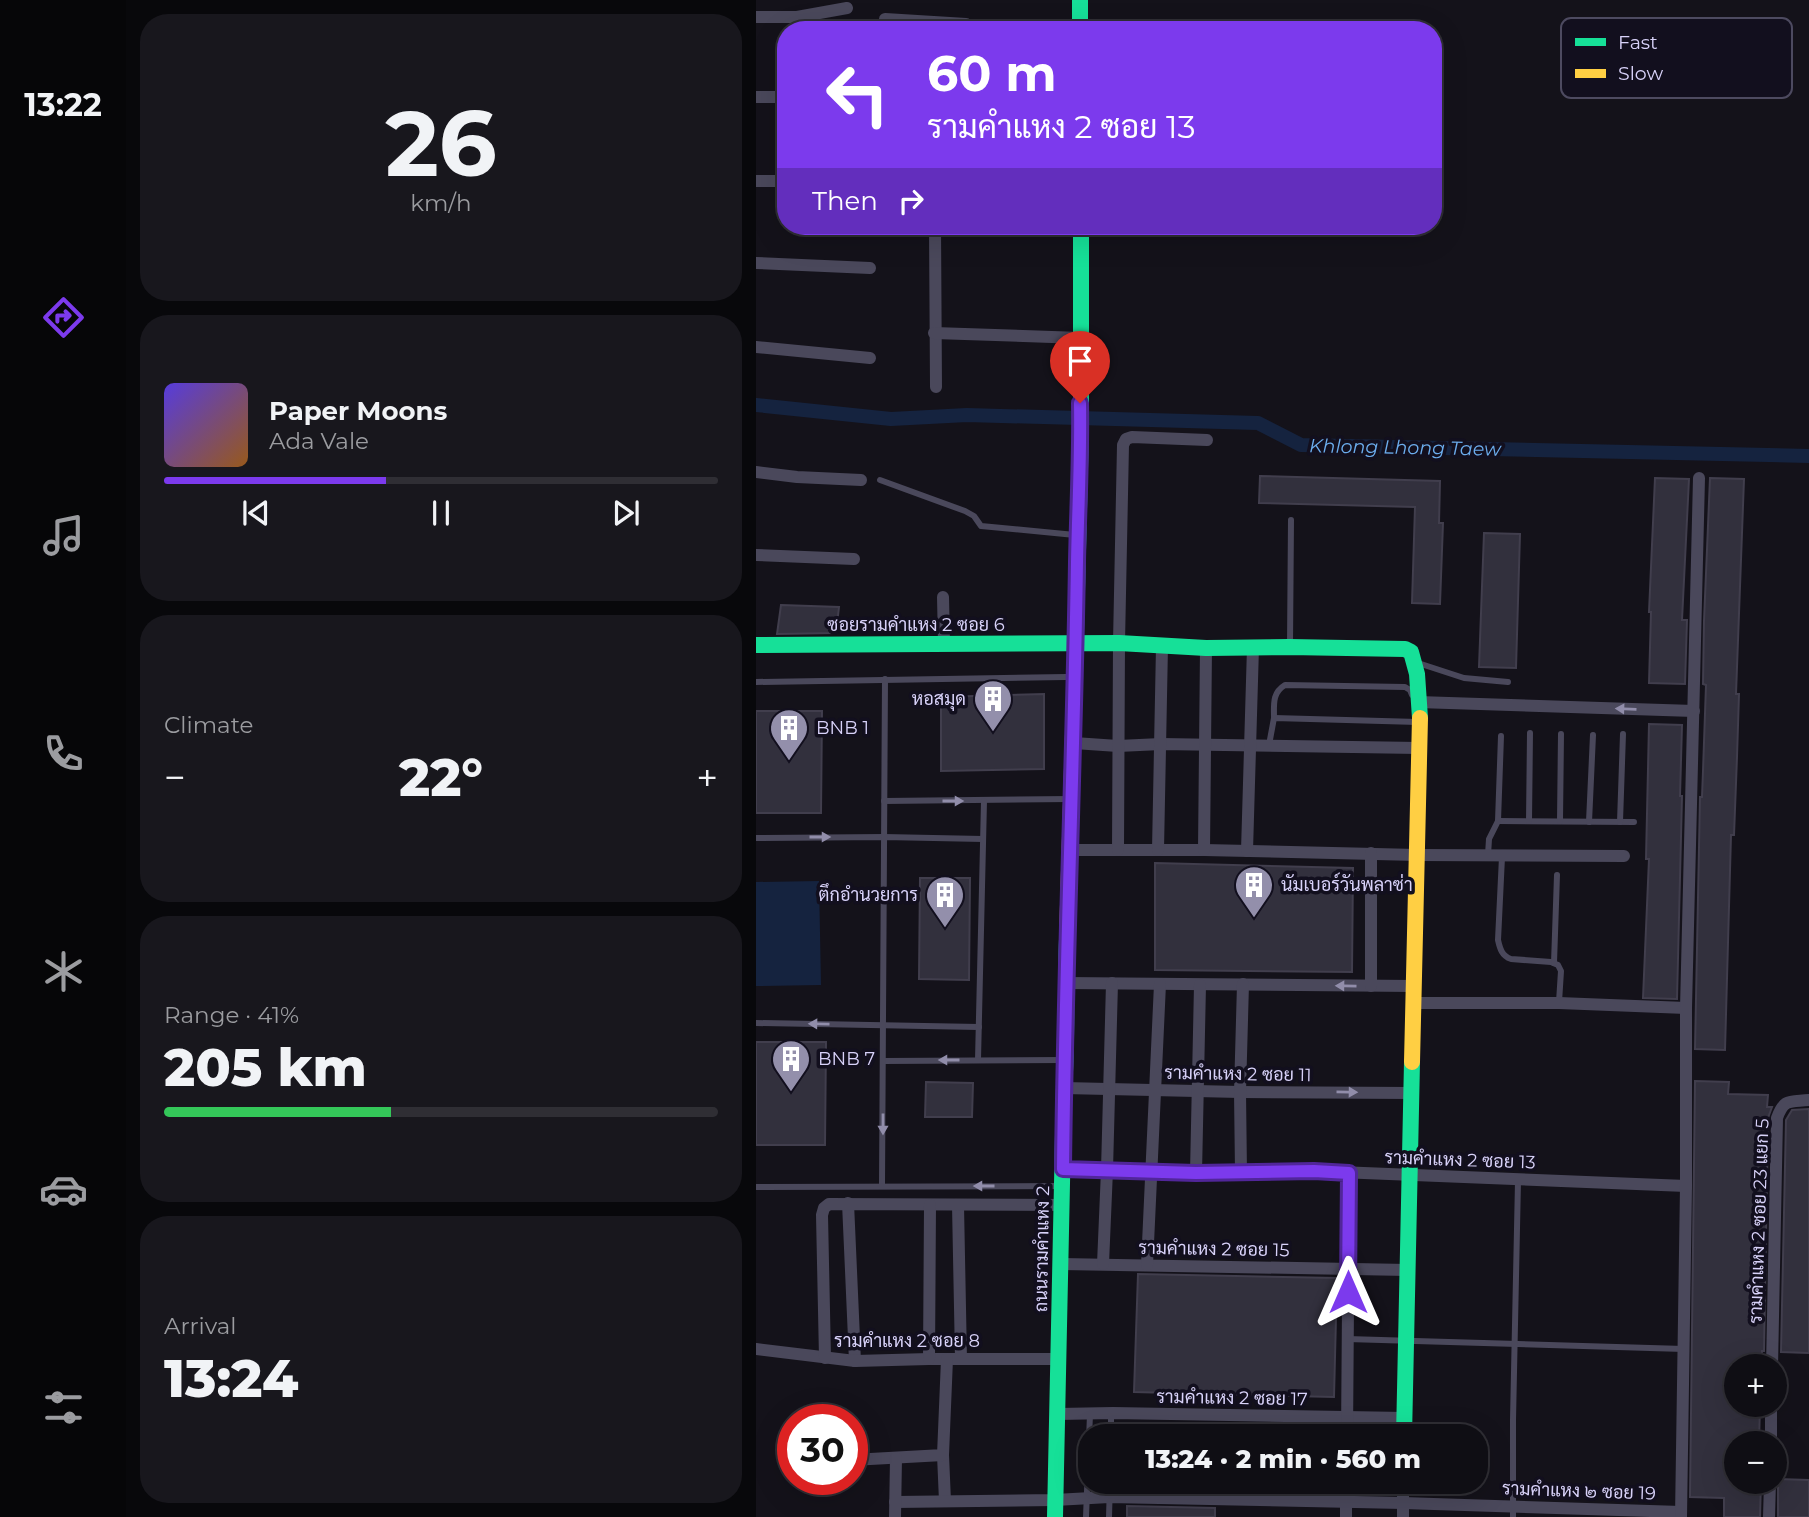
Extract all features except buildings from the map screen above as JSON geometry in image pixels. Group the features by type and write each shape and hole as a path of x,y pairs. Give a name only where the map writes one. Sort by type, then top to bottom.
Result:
{"street":[{"path":"1080,0 1080,21"},
{"path":"804,21 847,8"},
{"path":"756,17 783,21"},
{"path":"885,19 898,21"},
{"path":"756,97 777,97"},
{"path":"756,181 777,181"},
{"path":"935,235 936,387"},
{"name":"ถนนรามคำแหง 2","path":"1055,1509 1066,1060 1065,983 1074,743 1071,676 1076,643 1081,428 1081,235"},
{"path":"756,263 870,268"},
{"path":"934,333 1081,338"},
{"path":"756,347 870,358"},
{"path":"1118,850 1123,445 1126,439 1132,437 1207,440"},
{"path":"756,472 861,480"},
{"path":"1681,1515 1686,1008 1699,478"},
{"path":"756,555 854,559"},
{"path":"943,597 944,643"},
{"name":"ซอยรามคำแหง 2 ซอย 6","path":"756,645 1119,643 1206,648 1403,648 1411,652 1416,663"},
{"path":"1158,850 1162,646"},
{"path":"1247,851 1254,647"},
{"path":"1204,850 1206,648"},
{"path":"1405,1424 1419,748 1415,722 1418,702 1416,663"},
{"path":"1418,702 1694,711"},
{"path":"1074,743 1118,746 1161,744 1419,748"},
{"path":"1070,850 1204,850 1502,857 1623,856"},
{"path":"1371,853 1371,986"},
{"path":"1065,983 1371,986 1414,995 1686,1008"},
{"path":"1103,1264 1112,983"},
{"path":"1147,1265 1160,984"},
{"path":"1241,1173 1243,984"},
{"path":"1196,1173 1199,985"},
{"name":"รามคำแหง 2 ซอย 11","path":"1064,1088 1240,1093 1412,1093"},
{"name":"รามคำแหง 2 ซอย 23 แยก 5","path":"1772,1354 1777,1118 1781,1106 1786,1103 1809,1100"},
{"name":"รามคำแหง 2 ซอย 13","path":"1063,1169 1196,1173 1314,1171 1686,1186"},
{"path":"1347,1424 1349,1173"},
{"path":"848,1203 855,1361"},
{"path":"825,1358 822,1216 829,1204 1062,1205"},
{"path":"929,1359 930,1205"},
{"path":"958,1205 961,1359"},
{"name":"รามคำแหง 2 ซอย 15","path":"1061,1264 1408,1270"},
{"name":"รามคำแหง 2 ซอย 8","path":"756,1349 855,1361 1059,1359"},
{"path":"945,1501 943,1455 947,1359"},
{"name":"รามคำแหง 2 ซอย 17","path":"1058,1414 1405,1418"},
{"path":"868,1459 943,1455"},
{"path":"895,1458 895,1517"},
{"path":"1346,1494 1346,1517"},
{"path":"1403,1494 1403,1517"},
{"path":"1769,1517 1770,1494"},
{"name":"รามคำแหง ๒ ซอย 19","path":"895,1502 945,1501 1055,1509 1088,1498 1110,1497 1403,1503 1513,1512 1681,1515"}],"lane":[{"path":"880,480 965,511 974,516 981,526 1077,535"},
{"path":"1289,647 1291,520"},
{"path":"1416,663 1464,678 1508,682"},
{"path":"756,681 1071,676"},
{"path":"882,1186 885,680"},
{"path":"1269,745 1274,718 1274,696 1284,685 1405,687 1412,694 1415,722 1274,718"},
{"path":"1529,821 1530,733"},
{"path":"1560,821 1561,734"},
{"path":"1620,822 1623,734"},
{"path":"1590,822 1592,735"},
{"path":"1488,856 1489,839 1497,821 1501,736"},
{"path":"884,801 1072,799"},
{"path":"978,1060 984,801"},
{"path":"1497,821 1634,822"},
{"path":"756,838 983,839"},
{"path":"1502,857 1498,940 1500,950 1505,957 1511,959 1558,965 1561,971 1559,1003"},
{"path":"1554,963 1557,875"},
{"path":"756,1023 979,1027"},
{"path":"883,1061 1066,1060"},
{"path":"1513,1512 1518,1181"},
{"path":"756,1187 1063,1186"},
{"path":"1347,1339 1684,1349"},
{"path":"1111,1413 1111,1424"},
{"path":"1086,1517 1090,1414"},
{"path":"1109,1517 1110,1497"}],"water":[{"path":"819,881 821,985 756,986 756,882"}],"waterway":[{"name":"Khlong Lhong Taew","path":"756,405 891,419 967,415 1258,423 1301,445 1809,456"}],"traffic: fast":[{"path":"1080,0 1080,21"},
{"path":"1076,632 1081,428 1081,235"},
{"path":"756,645 1119,643 1206,648 1405,649 1411,652 1417,674 1420,718"},
{"path":"1055,1517 1067,939"},
{"path":"1404,1424 1412,1062"}],"traffic: slow":[{"path":"1067,939 1076,632"},
{"path":"1412,1062 1420,718"}],"place":[{"name":"หอสมุด","path":"993,733"},
{"name":"BNB 1","path":"789,762"},
{"name":"นัมเบอร์วันพลาซ่า","path":"1254,919"},
{"name":"ตึกอำนวยการ","path":"945,929"},
{"name":"BNB 7","path":"791,1093"}],"route":[{"path":"1080,403 1076,676 1065,983 1063,1169 1196,1173 1349,1173 1348,1292"}]}
